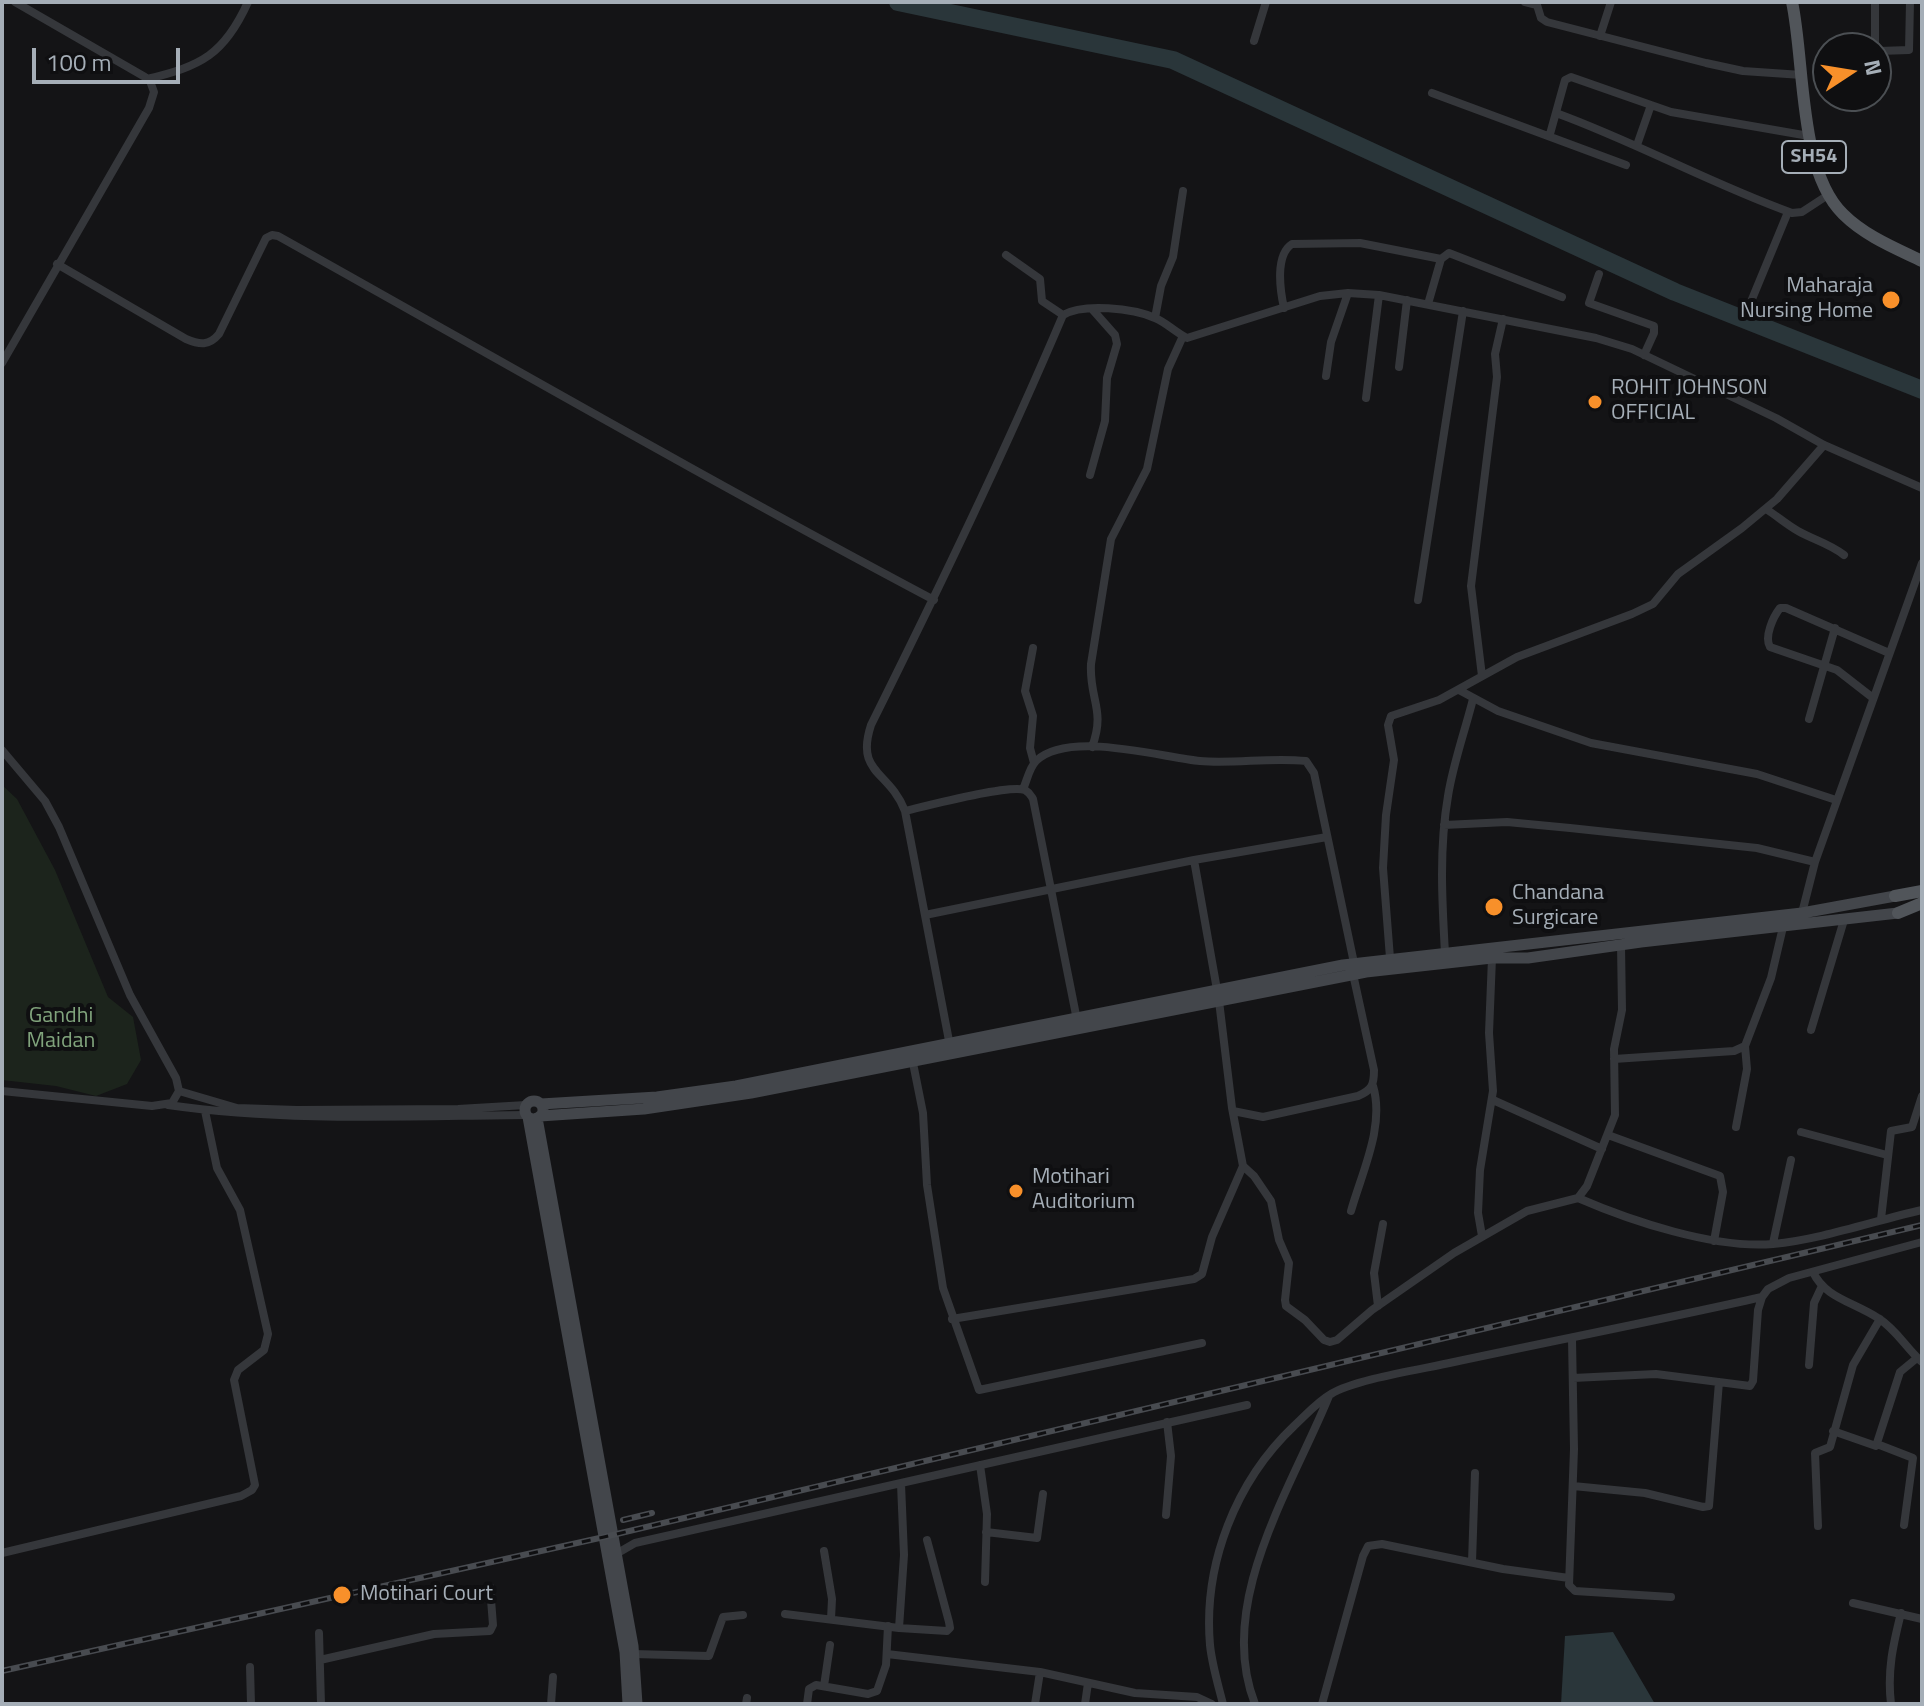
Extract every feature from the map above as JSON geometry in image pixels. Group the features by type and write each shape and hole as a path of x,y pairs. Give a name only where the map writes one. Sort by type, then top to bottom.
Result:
{"main road":[{"name":"SH54","path":"1792,2 1809,136 1828,195 1843,214 1862,230 1922,261"},
{"path":"533,1112 736,1086 950,1049 1353,969 1390,958 1802,913 1922,891"},
{"path":"1895,896 1922,901"},
{"path":"1898,913 1922,901"},
{"path":"1353,969 1528,958 1922,911"},
{"path":"533,1112 676,1105 913,1063 950,1049"},
{"path":"533,1112 616,1554 633,1654 637,1704"},
{"path":"533,1112 625,1652 628,1704"}],"street":[{"path":"2,363 149,108 154,92 147,79 15,2"},
{"path":"147,79 184,70 214,51 237,27 248,2"},
{"path":"1254,41 1266,2"},
{"path":"1525,2 1537,5 1541,18 1547,22 1600,36 1743,71 1802,75"},
{"path":"1600,36 1611,2"},
{"path":"1875,2 1876,46 1879,51 1886,52 1909,50 1910,2"},
{"path":"1550,134 1565,80 1571,77 1671,112 1809,136"},
{"path":"1432,93 1550,134 1626,165"},
{"path":"1637,145 1651,105"},
{"path":"1556,113 1788,212 1802,212 1828,195"},
{"path":"1155,318 1161,286 1173,257 1183,191"},
{"path":"1750,304 1788,212"},
{"path":"57,264 186,339 202,344 213,341 219,334 265,240 274,235 488,352 695,472 934,600"},
{"path":"1284,308 1281,288 1283,255 1292,244 1360,243 1441,259"},
{"path":"1428,304 1445,254 1452,254 1562,297"},
{"path":"1006,255 1040,279 1043,304 1063,315"},
{"path":"1599,274 1589,303 1654,326 1644,355"},
{"path":"1326,376 1331,342 1348,293"},
{"path":"950,1049 905,811 896,790 867,758 865,747 871,725 934,600 1021,414 1063,315 1076,309 1132,311 1155,318 1183,336 1191,337 1320,296 1348,293 1379,295 1503,319 1596,338 1644,355 1776,418 1824,445 1922,488"},
{"path":"1366,398 1379,295"},
{"path":"1399,367 1407,300"},
{"path":"1090,475 1105,421 1107,378 1117,344 1115,335 1092,309"},
{"path":"1418,600 1463,311"},
{"path":"1482,676 1471,586 1498,372 1495,354 1503,319"},
{"path":"1092,747 1100,719 1091,680 1091,664 1111,539 1147,469 1168,369 1183,336"},
{"path":"1390,958 1383,868 1394,760 1388,721 1394,714 1439,700 1517,657 1653,604 1678,574 1766,509 1789,488 1824,445"},
{"path":"1766,509 1795,530 1821,543 1829,543 1844,555"},
{"path":"1802,913 1836,800 1922,563"},
{"path":"1873,698 1845,675 1824,664 1770,647 1767,639 1778,610 1783,607 1889,653"},
{"path":"1809,719 1835,628"},
{"path":"1023,789 1034,763 1030,748 1033,716 1025,691 1033,648"},
{"path":"1459,690 1498,711 1602,746 1757,774 1836,800"},
{"path":"1445,953 1442,897 1444,825 1448,794 1473,699"},
{"path":"1034,763 1062,750 1092,747 1122,748 1199,761 1306,761 1314,773 1374,1070 1373,1086 1378,1106 1376,1125 1351,1211"},
{"path":"2,750 45,801 59,827 130,995 176,1078 179,1091 176,1099 167,1105"},
{"path":"905,811 1006,790 1023,789 1033,799 1078,1023"},
{"path":"1444,825 1507,822 1570,828 1757,848 1815,862"},
{"path":"925,915 1194,860 1327,837"},
{"path":"952,1319 1197,1278 1202,1274 1212,1237 1243,1166 1194,860"},
{"path":"1811,1030 1844,920"},
{"path":"1736,1127 1747,1069 1745,1046 1771,978 1783,927"},
{"path":"1578,1198 1587,1186 1615,1115 1614,1059 1622,1010 1621,945"},
{"path":"1482,1236 1478,1213 1480,1170 1493,1100 1489,1033 1492,958"},
{"path":"1614,1059 1734,1051 1745,1046"},
{"path":"913,1063 923,1113 927,1185 936,1251 952,1319 977,1388 981,1391 1202,1343"},
{"path":"1233,1111 1255,1117 1281,1114 1358,1096 1373,1086"},
{"path":"2,1091 249,1115 356,1118 533,1112"},
{"path":"179,1091 237,1108 533,1112"},
{"path":"1881,1219 1891,1131 1912,1127 1922,1096"},
{"path":"1493,1100 1602,1149"},
{"path":"2,1553 241,1496 255,1485 234,1380 238,1370 264,1350 268,1334 240,1210 217,1168 205,1111"},
{"path":"1801,1132 1887,1155"},
{"path":"1608,1135 1720,1176 1723,1192 1714,1241"},
{"path":"1773,1243 1791,1160"},
{"path":"1243,1166 1271,1201 1279,1240 1289,1263 1286,1306 1330,1342 1342,1338 1378,1306 1482,1236 1527,1211 1578,1198 1603,1209 1714,1241 1773,1243 1813,1237 1922,1210"},
{"path":"1378,1306 1374,1273 1383,1224"},
{"path":"1573,1378 1656,1374 1748,1386 1752,1384 1758,1310 1762,1297 1777,1283 1922,1242"},
{"path":"1813,1272 1821,1288 1880,1319 1903,1339 1919,1360 1900,1372 1877,1444"},
{"path":"1809,1365 1814,1303 1821,1288"},
{"path":"1223,1704 1210,1643 1213,1580 1219,1550 1234,1509 1260,1466 1288,1432 1329,1395 1346,1387 1421,1370 1762,1297"},
{"path":"1818,1526 1815,1453 1829,1448 1853,1365 1880,1319"},
{"path":"1572,1339 1571,1588 1575,1591 1671,1597"},
{"path":"1573,1486 1645,1493 1708,1507 1719,1382"},
{"path":"1255,1704 1247,1677 1245,1650 1249,1596 1279,1506 1329,1395"},
{"path":"616,1554 635,1543 1247,1405"},
{"path":"1166,1515 1171,1456 1167,1422"},
{"path":"1833,1431 1913,1458 1904,1525"},
{"path":"980,1465 986,1501 985,1582"},
{"path":"1472,1562 1475,1473"},
{"path":"899,1628 903,1570 901,1484"},
{"path":"986,1532 1037,1538 1043,1494"},
{"path":"785,1614 942,1632 950,1628 927,1540"},
{"path":"1322,1704 1368,1546 1382,1544 1569,1578"},
{"path":"824,1551 832,1599 831,1619"},
{"path":"320,1660 434,1634 490,1631 493,1625 490,1587"},
{"path":"1853,1603 1922,1619"},
{"path":"1891,1704 1890,1655 1901,1613"},
{"path":"633,1654 709,1656 723,1617 743,1615"},
{"path":"807,1704 811,1687 874,1693 887,1654 888,1626"},
{"path":"319,1633 321,1704"},
{"path":"824,1686 830,1645"},
{"path":"887,1654 1040,1672 1162,1700 1197,1697 1212,1704"},
{"path":"250,1667 251,1704"},
{"path":"1035,1704 1040,1672"},
{"path":"551,1704 553,1677"},
{"path":"1085,1704 1088,1683"}],"green space":[{"name":"Gandhi Maidan","path":"2,785 17,799 55,870 108,997 133,1017 141,1060 127,1084 96,1096 56,1086 2,1080"}],"shaded area":[{"path":"1613,1632 1655,1704 1561,1704 1565,1636"}],"waterway":[{"path":"898,2 1173,60 1675,292 1922,390"}],"railway":[{"path":"2,1671 604,1537 1922,1225"},
{"path":"623,1520 652,1513"}],"place":[{"name":"Maharaja Nursing Home","path":"1891,300"},
{"name":"ROHIT JOHNSON OFFICIAL","path":"1595,402"},
{"name":"Chandana Surgicare","path":"1494,907"},
{"name":"Motihari Auditorium","path":"1016,1191"},
{"name":"Motihari Court","path":"342,1595"}]}
